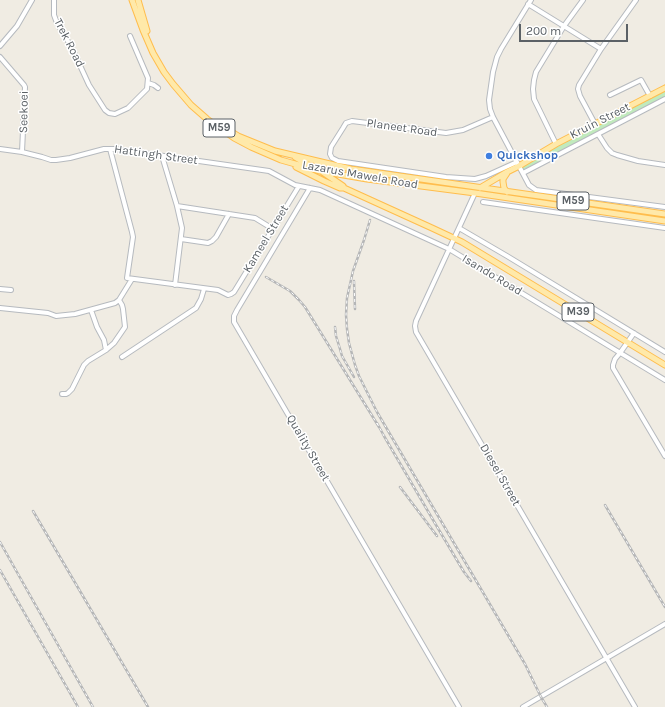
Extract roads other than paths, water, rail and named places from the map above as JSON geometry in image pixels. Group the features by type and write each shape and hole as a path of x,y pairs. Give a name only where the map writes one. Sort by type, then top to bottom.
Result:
{"main road":[{"name":"Lazarus Mawela Road","path":"132,0 153,53 164,72 191,105 207,119 234,138 281,160 320,171 367,179 475,193 665,221"},
{"name":"Lazarus Mawela Road","path":"138,0 145,26 155,50 171,77 192,102 215,122 238,136 263,147 292,156 303,157 366,172 665,214"},
{"name":"Kruin Street","path":"475,193 480,188 518,164 665,88"},
{"name":"M39","path":"292,156 320,171"},
{"name":"Isando Road","path":"281,160 324,181 340,188 344,188"},
{"name":"Isando Road","path":"320,171 344,188 454,238 490,258 665,365"},
{"path":"507,172 503,182 507,192"}],"street":[{"path":"0,46 17,26 32,0"},
{"name":"Trek Road","path":"54,0 55,19 72,48 89,85 105,110 109,113 115,114 128,108 146,89 148,83"},
{"path":"556,144 536,104 533,86 536,72 564,26 583,0"},
{"path":"595,124 581,100 578,89 601,49 636,0"},
{"path":"601,49 529,2 496,60 489,100 493,117 529,185 536,190 665,208"},
{"path":"130,36 148,78 148,83 158,88"},
{"name":"Seekoei","path":"0,57 25,86 22,152"},
{"path":"610,95 641,80 650,96"},
{"name":"Kruin Street","path":"523,173 665,99"},
{"name":"Planeet Road","path":"493,117 463,130 446,133 352,121 346,123 331,147 331,156 334,160 338,161 446,177 475,179 518,164"},
{"path":"598,134 608,149 617,155 638,161 665,165"},
{"name":"Hattingh Street","path":"0,149 22,152 51,160 70,158 110,149 269,171 292,184 310,188"},
{"path":"110,149 133,237 127,278 204,288 200,302 196,308 122,357"},
{"path":"162,156 182,228 175,284"},
{"name":"Kameel Street","path":"204,288 218,290 228,295 234,292 299,186"},
{"name":"Isando Road","path":"310,188 320,190 449,249 665,380"},
{"name":"Quality Street","path":"310,188 237,310 234,316 234,322 459,707"},
{"name":"Diesel Street","path":"475,193 416,321 416,332 635,707"},
{"path":"483,202 665,228"},
{"path":"177,206 255,218 273,228"},
{"path":"181,239 208,243 210,242 216,237 229,214"},
{"name":"Isando Road","path":"459,228 665,352"},
{"path":"0,308 48,313 56,316 75,314 115,303 119,300 132,279"},
{"path":"0,288 11,290"},
{"path":"62,394 68,393 72,389 84,365 88,361 114,344 125,326 123,309 119,300"},
{"path":"91,310 97,327 104,340 106,350"},
{"path":"634,333 613,362 614,371 665,456"},
{"path":"524,707 665,624"}],"railway":[{"path":"370,220 353,271 347,298 347,329 355,365 377,412 525,664 547,707"},
{"path":"266,277 290,291 305,307 379,427"},
{"path":"354,281 355,309"},
{"path":"335,327 342,356 354,377"},
{"path":"377,423 436,525 471,581"},
{"path":"400,487 437,536"},
{"path":"605,505 665,607"},
{"path":"33,511 148,707"},
{"path":"0,542 93,707"},
{"path":"0,570 78,707"}],"place":[{"name":"Quickshop","path":"489,156"}]}
